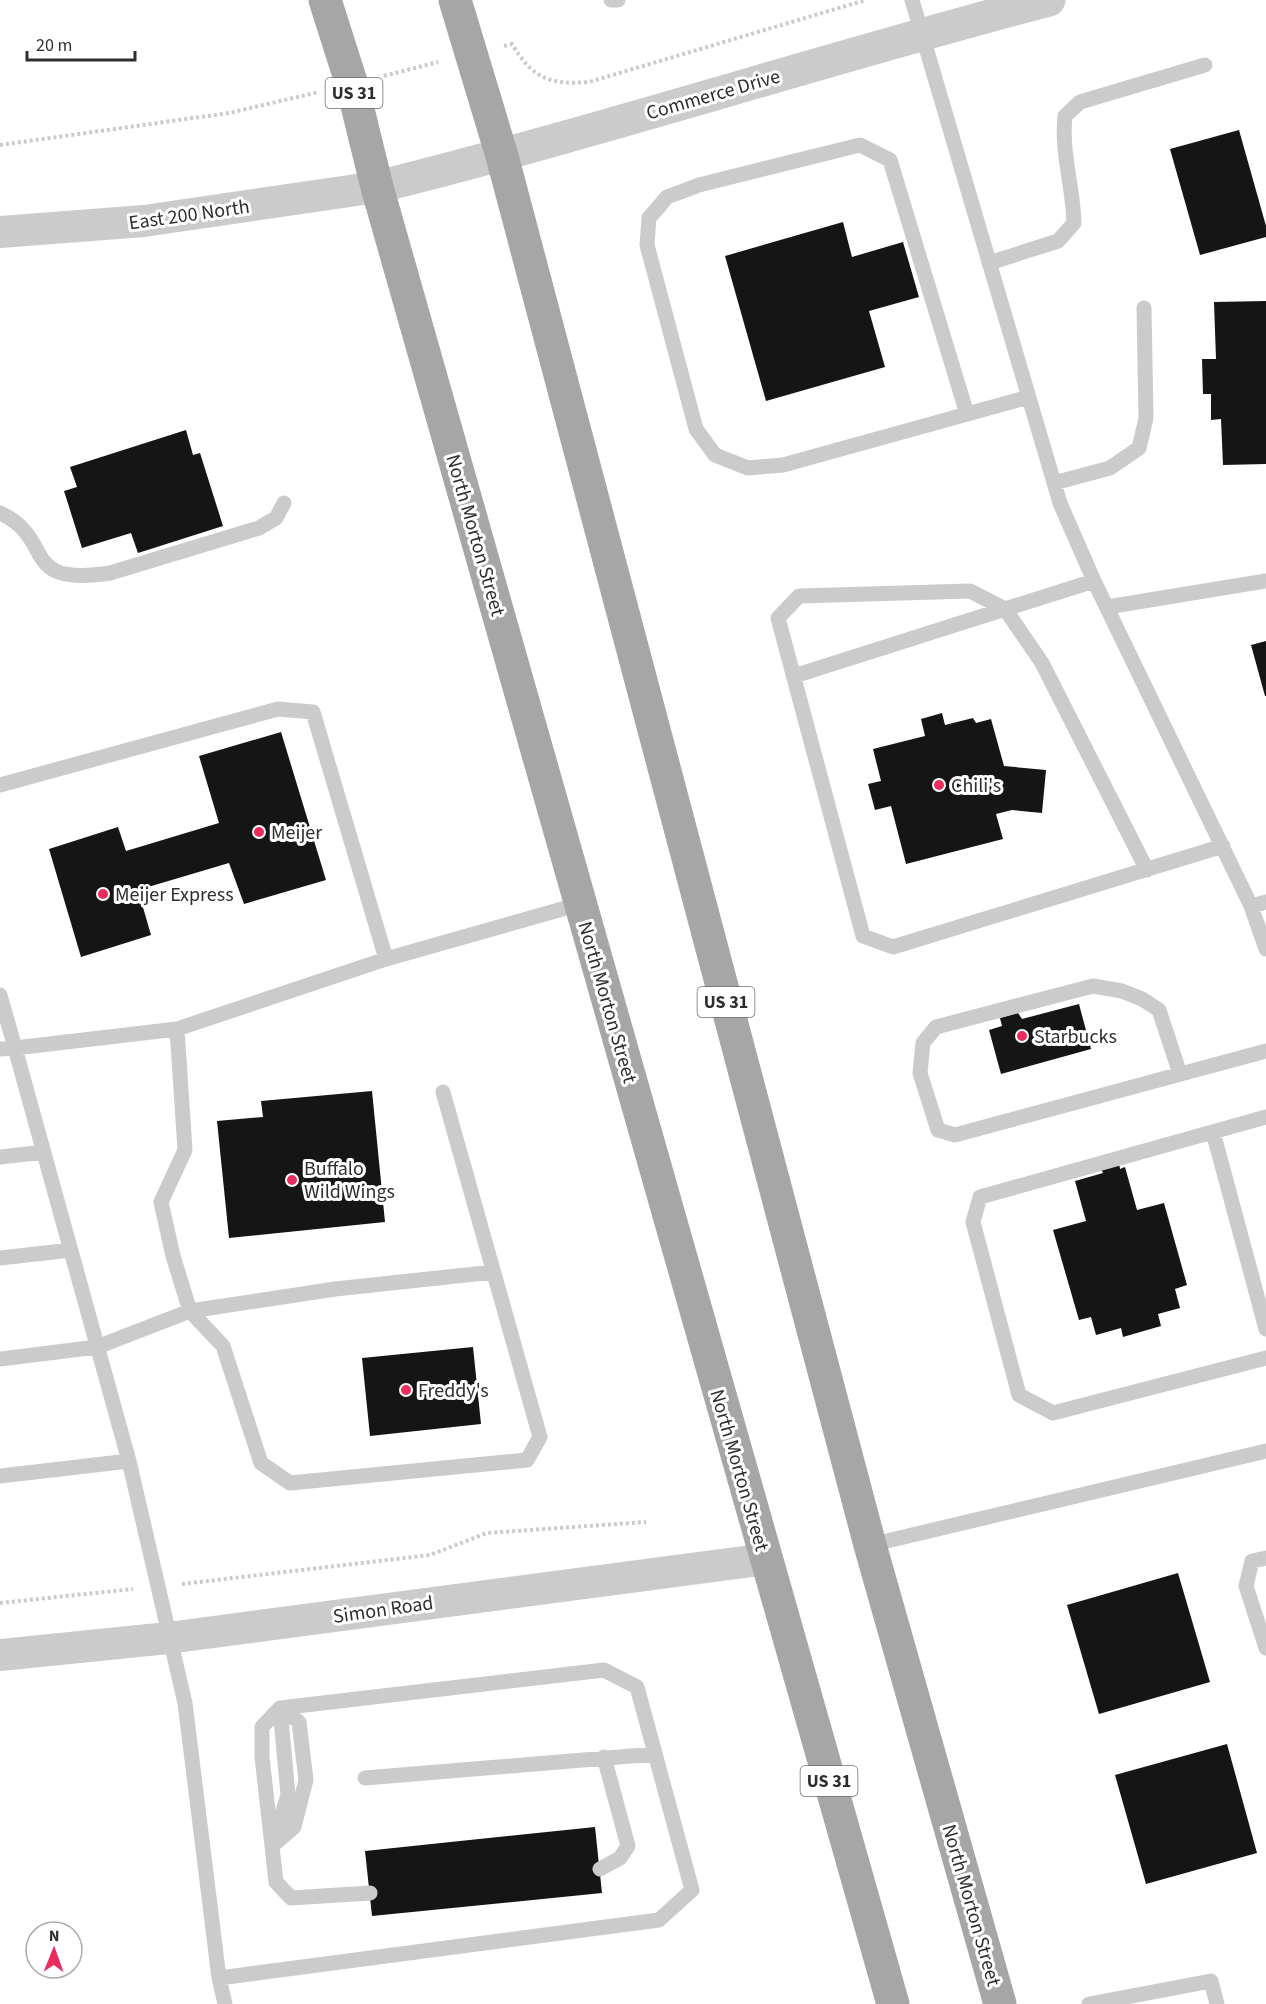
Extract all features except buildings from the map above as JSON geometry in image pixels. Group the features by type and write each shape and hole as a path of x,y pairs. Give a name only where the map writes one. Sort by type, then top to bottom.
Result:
{"main road":[{"name":"North Morton Street","path":"325,0 352,85 378,187 580,904 893,2004"},
{"name":"North Morton Street","path":"455,0 502,156 870,1545 1000,2004"}],"street":[{"name":"Commerce Drive","path":"378,187 502,156 920,34 1049,0"},
{"name":"East 200 North","path":"0,232 144,221 378,187"},
{"name":"Simon Road","path":"0,1655 168,1638 765,1559"}],"lane":[{"path":"611,0 618,0"},
{"path":"912,0 920,34 1060,503 1094,581 1223,846 1259,904 1266,949"},
{"path":"989,263 1058,241 1074,223 1073,195 1062,141 1065,116 1080,102 1205,65"},
{"path":"967,414 891,160 860,145 699,185 667,197 650,218 647,245 696,429 715,455 748,468 783,465 1029,397"},
{"path":"1054,483 1110,468 1139,448 1146,418 1144,308"},
{"path":"0,513 18,521 29,535 43,563 69,576 86,576 110,573 259,528 276,518 284,503"},
{"path":"794,676 1094,581"},
{"path":"1107,608 1266,581"},
{"path":"1147,870 1042,663 1005,609 970,591 799,596 778,618 863,936 893,947 1147,870 1223,846"},
{"path":"0,785 278,709 313,712 386,959"},
{"path":"8,1049 177,1029 386,959 580,904"},
{"path":"1180,1074 1159,1010 1142,999 1122,991 1093,986 936,1027 923,1043 920,1073 938,1130 955,1135 1266,1051"},
{"path":"0,995 8,1049 44,1152 129,1461 168,1638 185,1703 219,1978 225,2004"},
{"path":"177,1029 185,1150 161,1202 190,1311 223,1346 261,1462 290,1483 527,1460 540,1437 443,1092"},
{"path":"1266,1117 980,1197 972,1222 1019,1395 1053,1413 1266,1358"},
{"path":"1213,1132 1266,1329"},
{"path":"0,1157 44,1152"},
{"path":"0,1258 71,1250"},
{"path":"0,1359 97,1347 190,1311 335,1289 494,1272"},
{"path":"870,1545 1266,1451"},
{"path":"0,1476 129,1461"},
{"path":"1266,1558 1252,1561 1246,1586 1266,1648"},
{"path":"219,1978 659,1920 692,1890 637,1687 604,1670 280,1707 262,1727 262,1757 276,1881 291,1898 369,1893"},
{"path":"272,1846 288,1795 280,1707"},
{"path":"366,1778 655,1754"},
{"path":"600,1869 620,1858 628,1846 604,1757"},
{"path":"1089,2004 1211,1981 1217,2004"}],"path":[{"path":"0,145 229,113 352,85 512,44 525,65 539,76 562,84 589,82 866,0"},
{"path":"272,1574 430,1555 488,1533 646,1522"},
{"path":"0,1603 34,1599"}],"place":[{"name":"Chili's","path":"939,785"},
{"name":"Meijer","path":"259,832"},
{"name":"Meijer Express","path":"103,894"},
{"name":"Starbucks","path":"1022,1036"},
{"name":"Buffalo Wild Wings","path":"292,1180"},
{"name":"Freddy's","path":"406,1390"}]}
